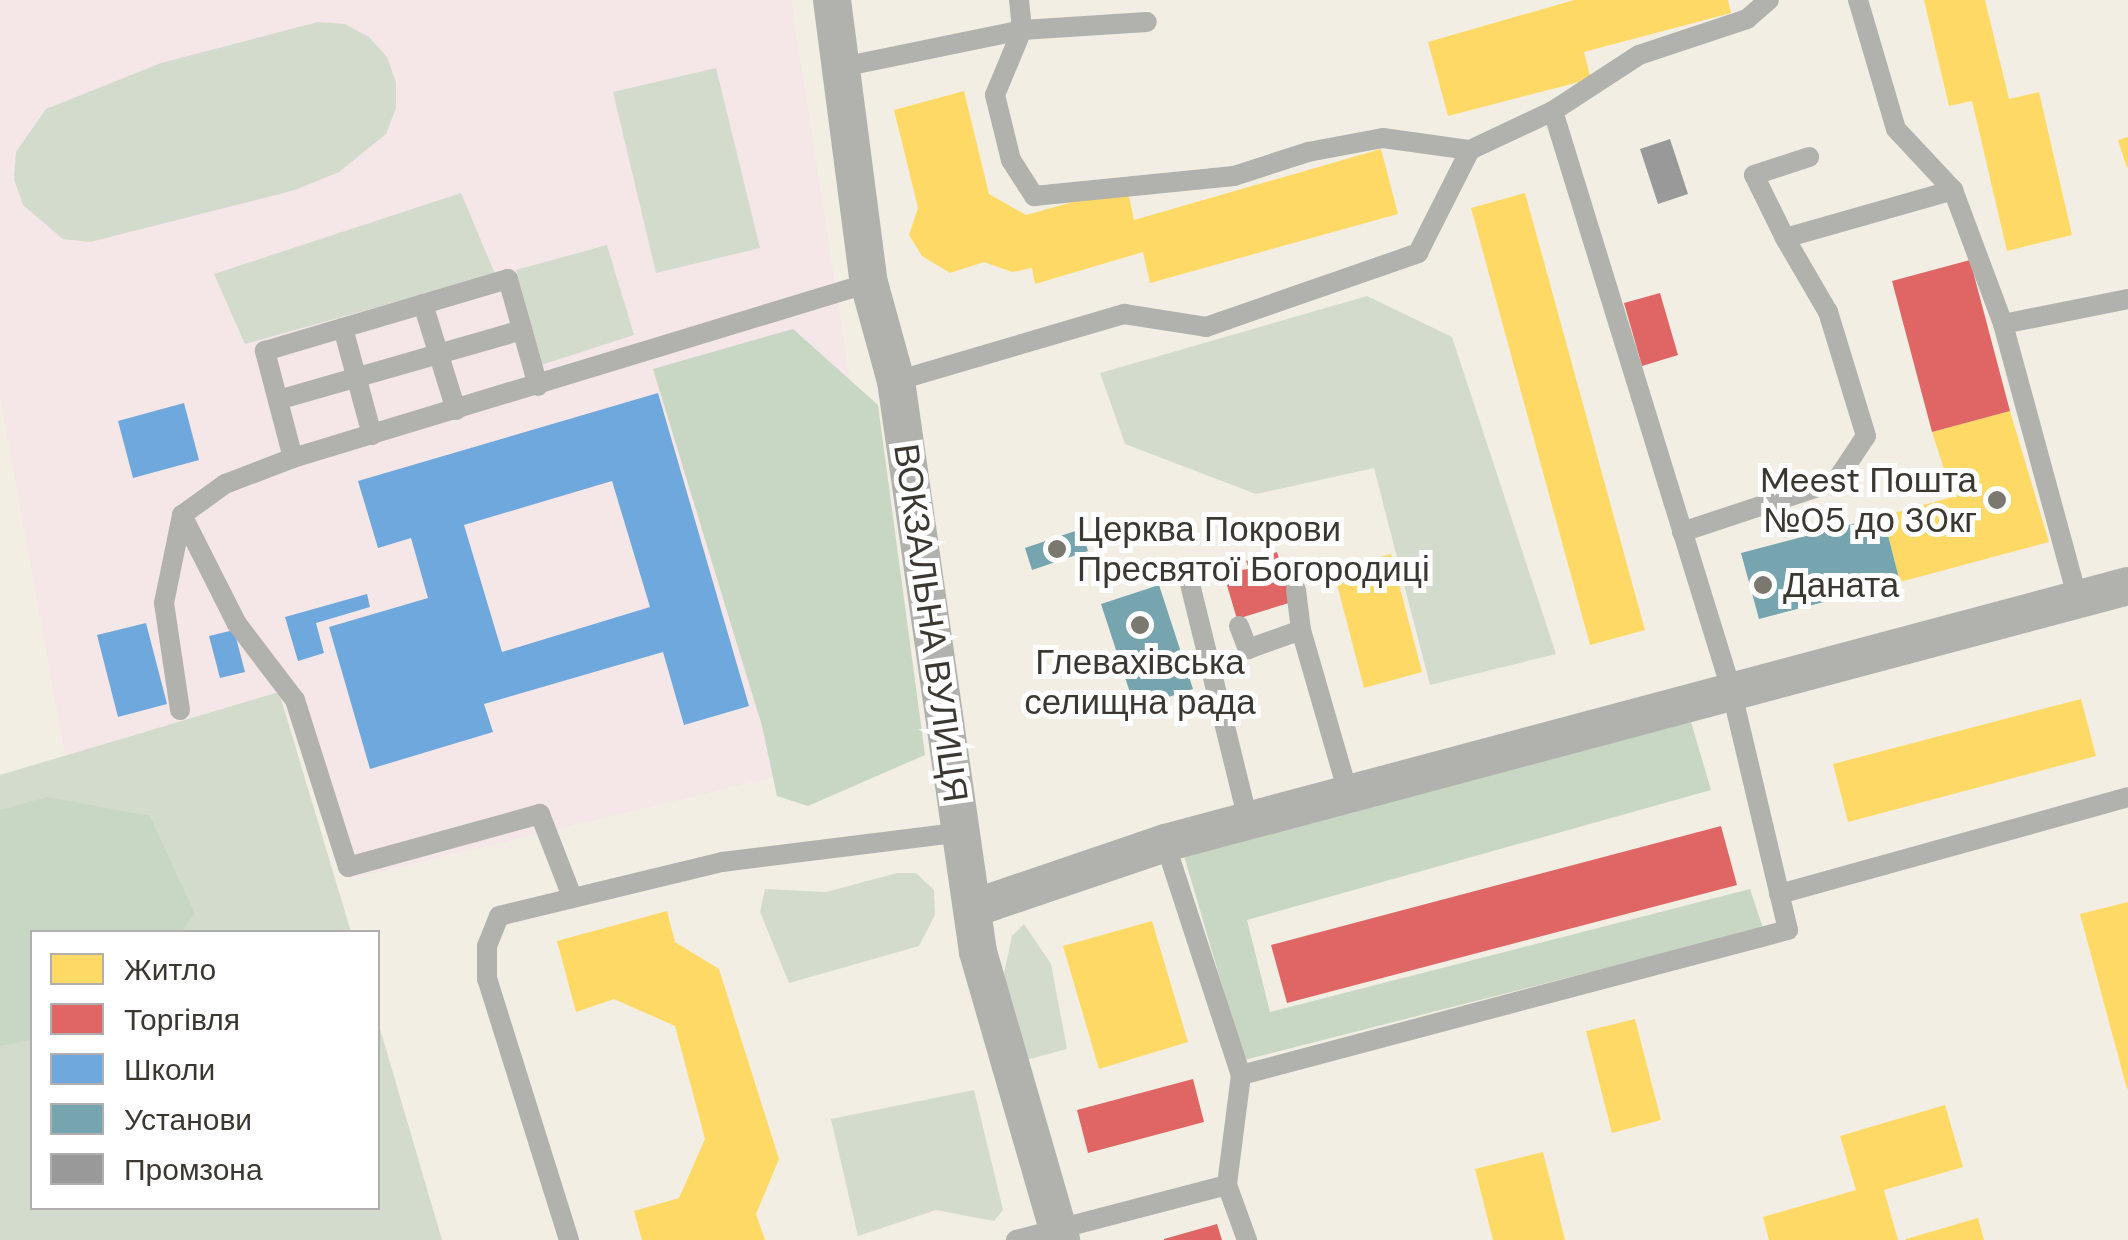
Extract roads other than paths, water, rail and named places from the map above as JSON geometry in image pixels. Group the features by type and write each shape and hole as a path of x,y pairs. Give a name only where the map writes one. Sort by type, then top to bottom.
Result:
{"street":[{"name":"ВОКЗАЛЬНА ВУЛИЦЯ","path":"832,0 870,282 896,381 978,952 1060,1233"},
{"path":"974,908 1165,843 2128,586"}],"lane":[{"path":"1020,0 1022,30 995,95 1012,160 1034,196 1234,176 1308,152 1383,138 1470,150 1552,111 1639,55 1748,20 1769,0"},
{"path":"1858,0 1896,129 1954,190 2003,324 2078,601"},
{"path":"842,67 1022,30 1147,22"},
{"path":"1241,1075 1788,930 1731,690 1552,111"},
{"path":"896,381 1124,314 1206,327 1418,253 1470,150"},
{"path":"1682,532 1836,481 1866,436 1828,312 1754,175 1809,156"},
{"path":"1785,238 1954,190"},
{"path":"293,458 265,350 508,279 538,386"},
{"path":"180,710 164,603 182,515 225,484 293,458 870,282"},
{"path":"2003,324 2128,299"},
{"path":"423,304 456,410"},
{"path":"343,328 372,434"},
{"path":"278,400 522,330"},
{"path":"182,515 237,624 295,700 348,867 540,814 571,894"},
{"path":"1190,584 1248,820"},
{"path":"1296,590 1301,630 1348,793"},
{"path":"1239,626 1248,648 1301,630"},
{"path":"1779,894 2128,797"},
{"path":"569,1240 487,979 487,946 500,916 571,894 722,862 962,832"},
{"path":"1165,843 1241,1075 1226,1185 1247,1240"},
{"path":"1016,1240 1060,1233 1226,1185"}],"place":[{"name":"Meest Пошта №05 до 30кг","path":"1997,500"},
{"name":"Церква Покрови Пресвятої Богородиці","path":"1057,549"},
{"name":"Даната","path":"1763,585"},
{"name":"Глевахівська селищна рада","path":"1140,625"}]}
